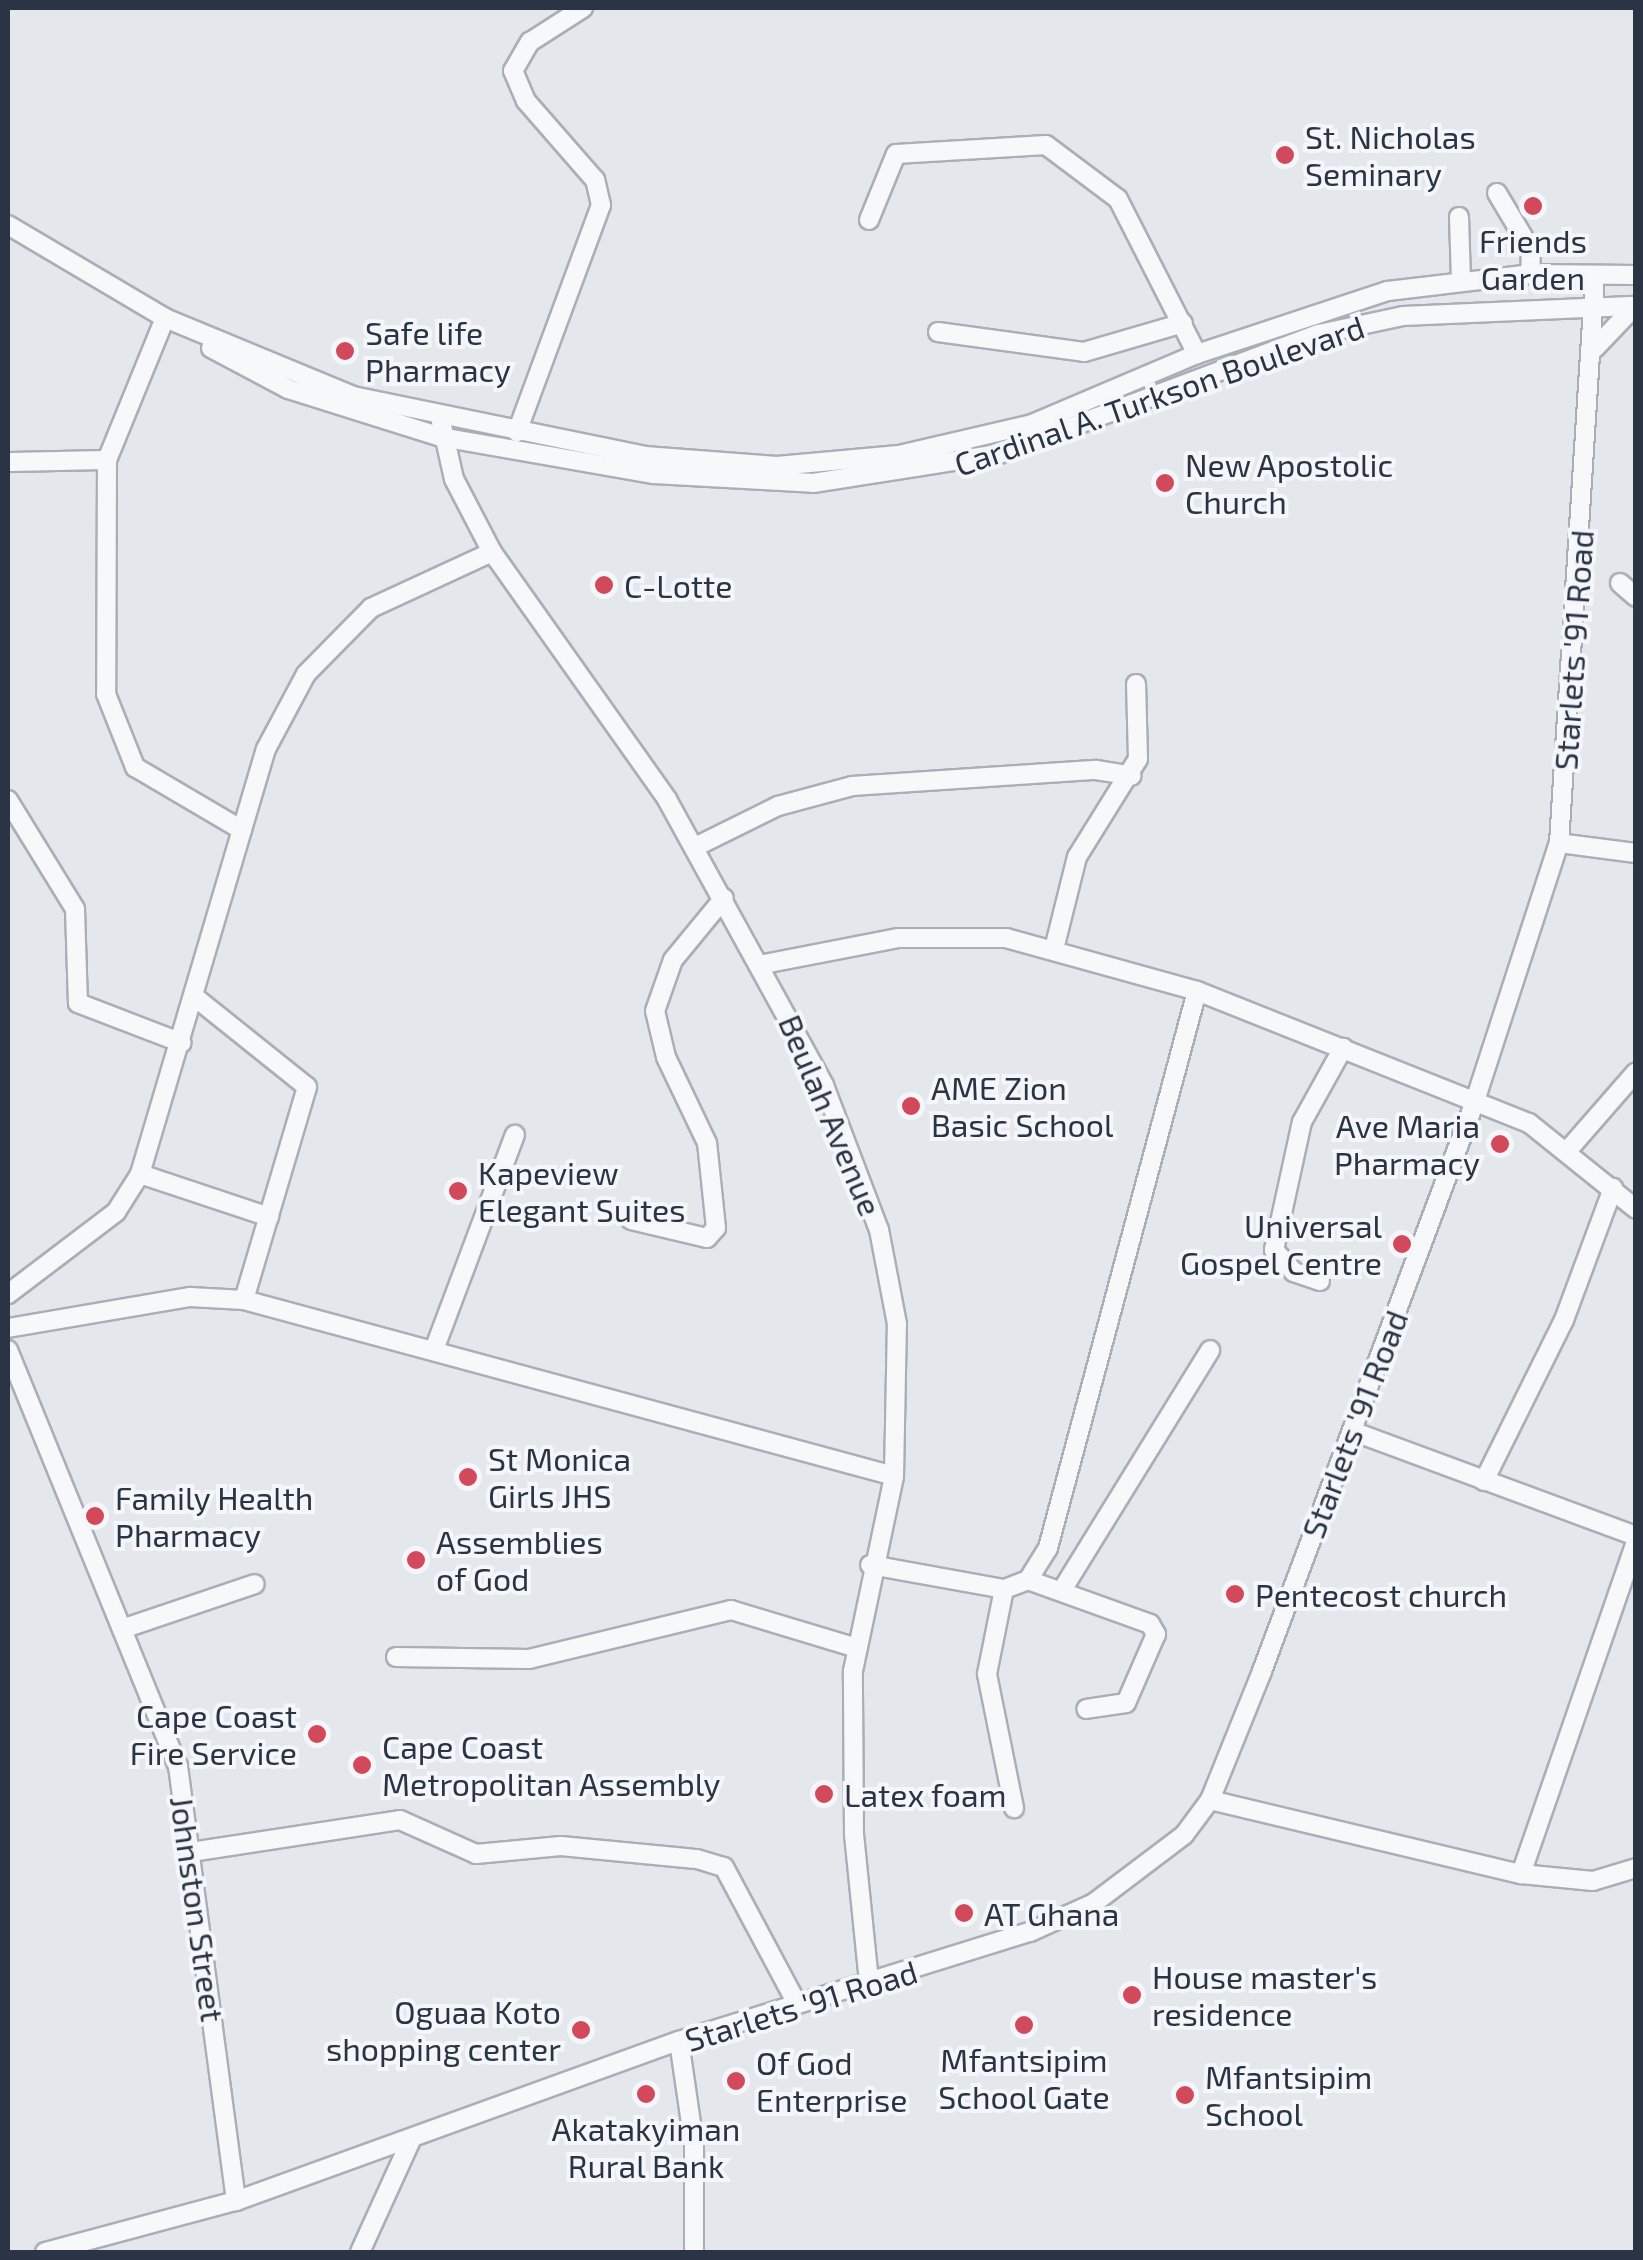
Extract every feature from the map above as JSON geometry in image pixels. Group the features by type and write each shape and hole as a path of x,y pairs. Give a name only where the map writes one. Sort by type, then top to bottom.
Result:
{"street":[{"path":"516,432 601,205 595,180 526,102 513,71 530,42 583,8"},
{"path":"868,220 896,154 1046,145 1118,199 1197,354"},
{"path":"1497,193 1531,250 1530,274"},
{"path":"1459,217 1461,279"},
{"path":"8,225 172,321 107,460 103,630 117,733 135,767 166,792 242,830"},
{"name":"Cardinal A. Turkson Boulevard","path":"172,321 312,382 440,417 712,463 838,462 1032,424 1197,354 1388,291 1461,279 1530,274 1636,275"},
{"name":"Starlets '91 Road","path":"45,2252 236,2201 679,2041 869,1982 1094,1903 1164,1855 1210,1800 1474,1104 1558,843 1596,306 1595,275"},
{"path":"1592,352 1635,306"},
{"name":"Cardinal A. Turkson Boulevard","path":"172,321 288,389 441,437 673,476 878,478 1012,450 1319,334 1431,310 1635,306"},
{"path":"938,332 1021,350 1084,352 1183,323"},
{"name":"Beulah Avenue","path":"440,417 441,437 492,552 695,847 764,964 824,1085 879,1230 901,1380 894,1476 870,1565 857,1648 854,1834 869,1982"},
{"path":"8,462 107,460"},
{"path":"8,1294 116,1212 140,1174 196,998 242,830 286,705 324,650 391,596 492,552"},
{"path":"1620,583 1636,598"},
{"path":"1055,946 1077,856 1132,776 1142,740 1136,684"},
{"path":"695,847 778,806 852,786 1086,770 1132,776"},
{"path":"8,800 75,909 78,1004 182,1043"},
{"path":"1558,843 1636,853"},
{"path":"631,1220 708,1238 716,1228 707,1144 666,1058 655,1011 673,960 724,898"},
{"path":"764,964 898,938 1055,946 1197,991 1474,1104 1568,1150 1636,1209"},
{"path":"1028,1580 1048,1548 1107,1351 1197,991"},
{"path":"196,998 307,1087 244,1300"},
{"path":"1320,1281 1283,1266 1274,1250 1302,1122 1343,1048"},
{"path":"1568,1150 1636,1072"},
{"path":"434,1350 515,1135"},
{"path":"140,1174 269,1217"},
{"path":"1484,1480 1564,1320 1613,1188"},
{"path":"8,1328 190,1297 244,1300 894,1476"},
{"name":"Johnston Street","path":"8,1350 178,1766 236,2201"},
{"path":"1062,1590 1210,1350"},
{"path":"1352,1431 1636,1539 1521,1874"},
{"path":"870,1565 1004,1589 1028,1580 1062,1590 1156,1634 1126,1703 1086,1709"},
{"path":"122,1628 254,1584"},
{"path":"1004,1589 987,1674 1014,1808"},
{"path":"396,1657 530,1659 731,1610 857,1648"},
{"path":"1210,1800 1521,1874 1593,1881 1636,1868"},
{"path":"192,1852 400,1820 476,1854 561,1846 697,1859 724,1867 797,2004"},
{"path":"679,2041 696,2160 694,2252"},
{"path":"360,2252 412,2138"},
{"path":"99,2236 112,2252"}],"place":[{"name":"St. Nicholas Seminary","path":"1285,155"},
{"name":"Friends Garden","path":"1533,206"},
{"name":"Safe life Pharmacy","path":"345,351"},
{"name":"New Apostolic Church","path":"1165,483"},
{"name":"C-Lotte","path":"604,585"},
{"name":"AME Zion Basic School","path":"911,1106"},
{"name":"Ave Maria Pharmacy","path":"1500,1144"},
{"name":"Kapeview Elegant Suites","path":"458,1191"},
{"name":"Universal Gospel Centre","path":"1402,1244"},
{"name":"St Monica Girls JHS","path":"468,1477"},
{"name":"Family Health Pharmacy","path":"95,1516"},
{"name":"Assemblies of God","path":"416,1560"},
{"name":"Pentecost church","path":"1235,1594"},
{"name":"Cape Coast Fire Service","path":"317,1734"},
{"name":"Cape Coast Metropolitan Assembly","path":"362,1765"},
{"name":"Latex foam","path":"824,1794"},
{"name":"AT Ghana","path":"964,1913"},
{"name":"House master's residence","path":"1132,1995"},
{"name":"Mfantsipim School Gate","path":"1024,2025"},
{"name":"Oguaa Koto shopping center","path":"581,2030"},
{"name":"Of God Enterprise","path":"736,2081"},
{"name":"Akatakyiman Rural Bank","path":"646,2094"},
{"name":"Mfantsipim School","path":"1185,2095"}]}
